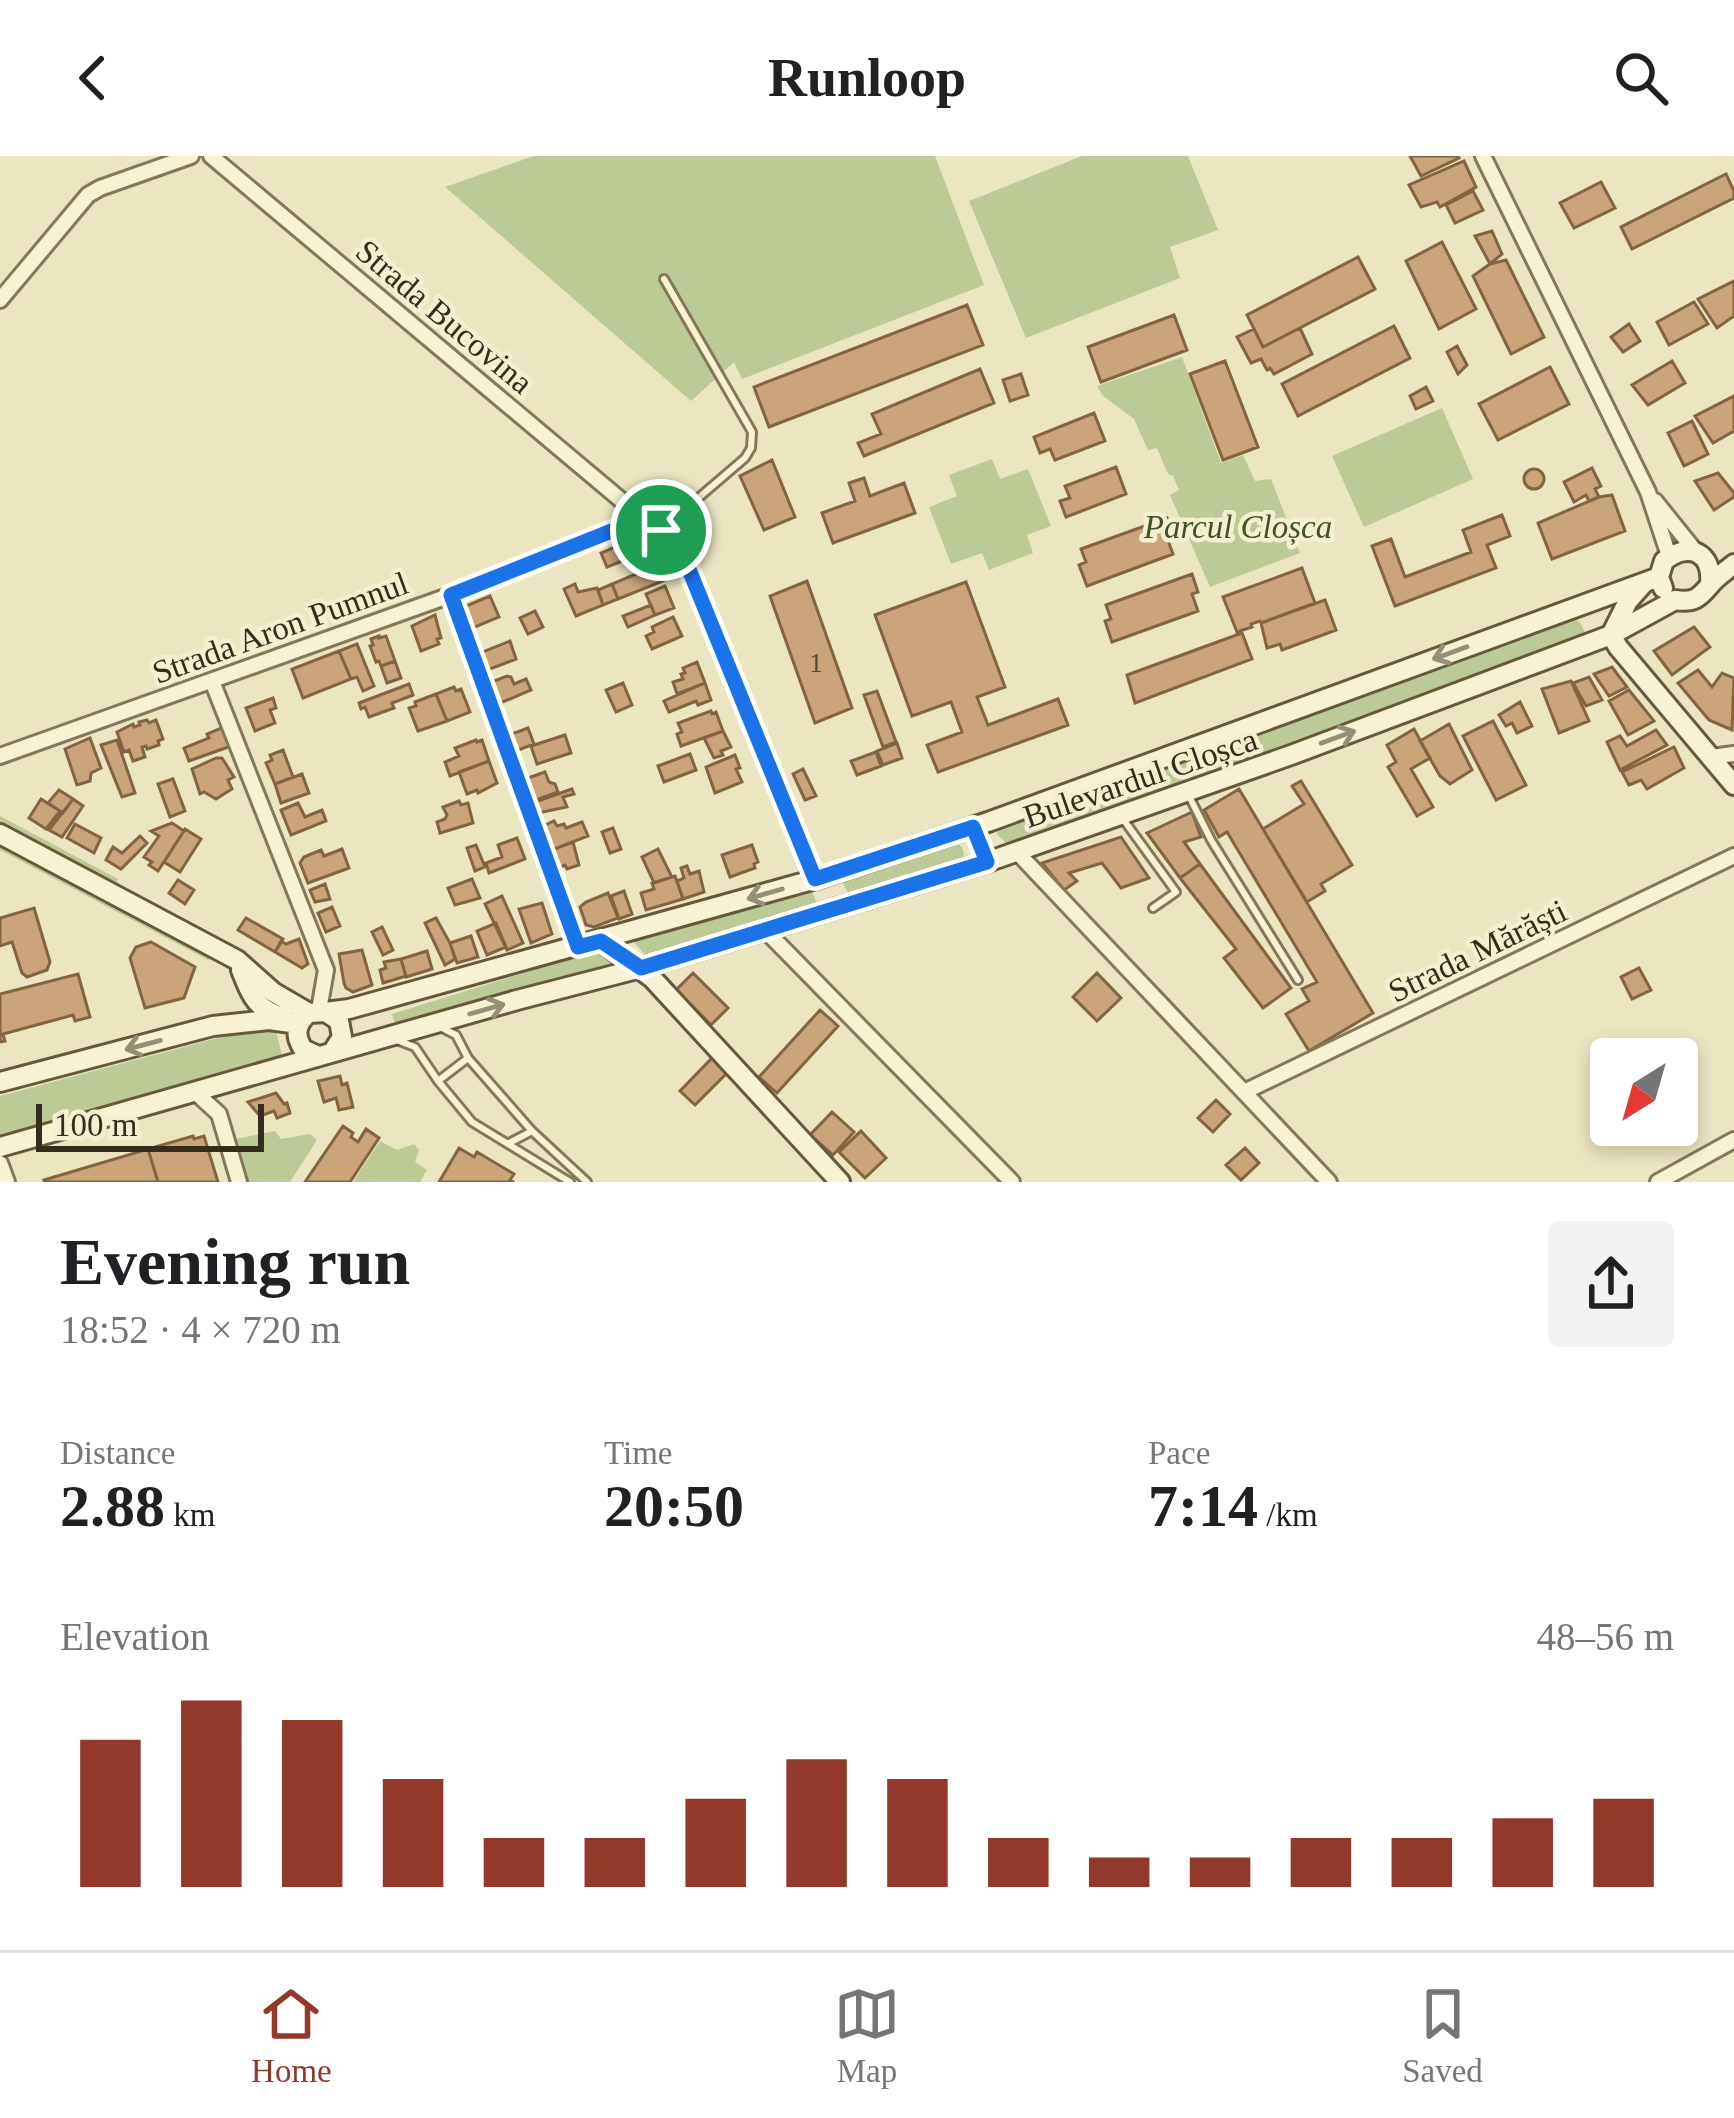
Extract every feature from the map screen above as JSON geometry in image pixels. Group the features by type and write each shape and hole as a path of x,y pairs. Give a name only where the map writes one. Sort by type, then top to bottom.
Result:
{"main road":[{"path":"1734,554 1700,555 1682,550 1669,556 1628,601 1611,635 1734,785"},
{"path":"1700,555 1710,568 1711,584"},
{"name":"Bulevardul Cloșca","path":"0,1147 641,968 1017,852 1611,635 1675,600 1693,601 1734,564"},
{"path":"1653,578 1675,600"},
{"name":"Bulevardul Cloșca","path":"0,1082 213,1026 349,1010 815,879 973,827 1653,578"},
{"path":"1643,676 1635,642 1654,612"},
{"path":"0,834 236,960 273,992 313,1015"},
{"path":"601,941 641,968 840,1182"},
{"path":"236,960 260,1008 313,1015 339,1022 342,1037 326,1054 303,1049 298,1042 313,1015"},
{"path":"213,1026 240,1010 245,982"}],"street":[{"path":"0,300 88,195 190,156"},
{"name":"Strada Bucovina","path":"211,156 661,530"},
{"path":"1483,156 1648,492 1669,556"},
{"path":"1648,492 1700,555"},
{"name":"Strada Aron Pumnul","path":"0,756 451,595 644,518"},
{"path":"661,530 681,553 698,588 815,879"},
{"path":"451,595 578,947"},
{"path":"212,681 326,970 313,1015"},
{"path":"1711,758 1734,754"},
{"path":"973,827 987,862"},
{"path":"1017,852 1329,1182"},
{"name":"Strada Mărăști","path":"1244,1092 1734,856"},
{"path":"766,931 1012,1182"},
{"path":"195,1092 219,1114 239,1182"},
{"path":"1658,1182 1734,1140"},
{"path":"0,1163 7,1182"}],"lane":[{"path":"661,530 745,458 752,432 664,279"},
{"path":"1187,793 1298,980"},
{"path":"1121,816 1176,892 1154,908"},
{"path":"435,1024 455,1035 468,1058 532,1131 587,1182"},
{"path":"390,1037 415,1047 472,1122 570,1182"},
{"path":"438,1081 468,1058"},
{"path":"509,1143 532,1131"}],"green space":[{"path":"534,156 935,156 984,285 742,379 734,362 691,401 445,187"},
{"path":"1082,156 1188,156 1218,230 1170,247 1180,278 1026,338 969,201"},
{"name":"Parcul Cloșca","path":"1182,357 1221,463 1243,455 1255,481 1271,479 1300,553 1210,587 1170,495 1179,490 1173,476 1157,448 1148,450 1134,419 1097,386"},
{"path":"1442,408 1473,479 1364,527 1332,456"},
{"path":"992,459 1000,479 1028,469 1051,526 1027,535 1033,553 989,570 982,553 951,564 929,507 957,496 949,475"},
{"path":"1569,618 1580,622 1585,633 1580,643 1013,843 997,834 1004,822 1261,735"},
{"path":"0,816 118,879 114,890 0,827"},
{"path":"0,839 217,955 208,960 0,850"},
{"path":"955,842 963,850 962,862 852,900 841,880"},
{"path":"811,889 820,911 651,962 629,936"},
{"path":"598,950 622,970 398,1032 392,1014"},
{"path":"274,1023 283,1059 0,1134 0,1096"},
{"path":"275,1131 281,1139 310,1134 317,1140 290,1182 248,1182 236,1139"},
{"path":"380,1141 397,1150 414,1144 419,1150 415,1162 427,1170 420,1182 353,1182"}],"building":[{"path":"1410,156 1458,156 1459,158 1421,176"},
{"path":"1464,161 1476,187 1440,207 1437,202 1421,207 1409,185"},
{"path":"1726,174 1734,198 1632,249 1621,227"},
{"path":"1601,182 1615,208 1574,228 1560,203"},
{"path":"1473,191 1483,210 1455,223 1446,205"},
{"path":"1492,231 1502,254 1490,264 1475,236"},
{"path":"1442,242 1476,309 1439,329 1406,261"},
{"path":"1358,257 1375,289 1263,347 1247,315"},
{"path":"1506,260 1544,337 1511,354 1473,276"},
{"path":"1734,281 1734,316 1717,328 1698,299"},
{"path":"1694,302 1708,324 1669,345 1657,322"},
{"path":"967,305 983,345 769,427 754,387"},
{"path":"1174,315 1187,350 1101,382 1088,347"},
{"path":"1629,324 1640,341 1623,352 1611,337"},
{"path":"1394,326 1410,358 1298,416 1282,384"},
{"path":"1300,328 1312,354 1274,374 1261,359 1251,363 1237,337 1254,329 1263,347"},
{"path":"1457,346 1467,365 1458,374 1447,352"},
{"path":"1225,361 1258,447 1223,460 1190,374"},
{"path":"1672,361 1685,383 1648,405 1632,385"},
{"path":"1550,367 1569,404 1498,440 1479,404"},
{"path":"980,369 994,403 864,456 858,443 881,434 872,414"},
{"path":"1021,374 1028,395 1010,401 1003,380"},
{"path":"1426,387 1433,401 1416,409 1410,396"},
{"path":"1734,396 1734,431 1713,443 1695,416"},
{"path":"1094,413 1105,441 1055,460 1050,449 1040,453 1034,437"},
{"path":"1692,421 1708,454 1684,466 1668,433"},
{"path":"772,460 795,517 764,530 740,476"},
{"path":"1116,467 1126,494 1066,517 1060,501 1070,498 1065,486"},
{"path":"1592,468 1601,486 1595,489 1599,497 1589,501 1586,495 1574,502 1564,482"},
{"path":"1534,469 1544,479 1534,489 1524,479"},
{"path":"1718,473 1734,497 1714,510 1695,481"},
{"path":"864,478 870,496 904,483 915,513 833,543 822,513 855,501 849,483"},
{"path":"1612,495 1625,531 1552,559 1538,523"},
{"path":"1502,515 1510,536 1487,545 1496,568 1395,606 1372,546 1391,539 1405,577 1471,552 1463,530"},
{"path":"1167,518 1173,554 1087,586 1079,565 1086,562 1081,549"},
{"path":"631,540 639,542 649,556 638,563 632,557 607,567 601,553"},
{"path":"657,565 663,581 618,599 612,584"},
{"path":"1302,568 1315,603 1237,632 1223,597"},
{"path":"1192,574 1198,611 1112,642 1106,605"},
{"path":"807,581 852,708 815,723 770,596"},
{"path":"966,582 1005,687 977,697 988,725 1058,699 1068,725 938,772 927,745 962,732 951,702 912,716 875,615"},
{"path":"575,584 578,592 597,588 603,605 576,616 564,589"},
{"path":"612,584 618,599 603,605 598,590"},
{"path":"665,586 674,608 655,615 646,594"},
{"path":"490,596 499,617 470,629 461,608"},
{"path":"1325,600 1336,630 1282,650 1280,644 1267,648 1261,623"},
{"path":"651,605 655,615 628,627 623,616"},
{"path":"535,611 543,627 528,634 520,618"},
{"path":"435,615 439,644 421,651 412,626"},
{"path":"673,617 682,636 652,649 646,636 654,632 652,627"},
{"path":"1694,627 1710,647 1672,675 1654,651"},
{"path":"1242,633 1252,659 1135,703 1127,675"},
{"path":"386,636 395,661 381,666 370,646 371,639"},
{"path":"510,641 516,659 487,670 480,653"},
{"path":"357,644 374,686 363,691 357,677 351,679 339,651"},
{"path":"339,651 351,679 303,698 292,669"},
{"path":"395,661 401,678 387,683 381,666"},
{"path":"697,662 705,683 677,694 673,682 683,679 683,668"},
{"path":"1612,667 1627,687 1609,696 1594,674"},
{"path":"1698,670 1712,687 1722,673 1734,678 1732,730 1709,720 1678,683"},
{"path":"507,676 514,684 526,679 531,690 498,704 489,683"},
{"path":"1589,677 1602,700 1586,706 1573,683"},
{"path":"1571,681 1589,721 1559,733 1542,689"},
{"path":"623,683 632,705 616,712 606,690"},
{"path":"705,683 711,700 669,712 664,701"},
{"path":"409,684 413,695 392,703 394,708 369,717 365,707 361,709 359,703"},
{"path":"461,689 470,712 447,721 436,694"},
{"path":"1629,690 1654,721 1628,735 1609,701"},
{"path":"877,691 896,742 883,747 864,695"},
{"path":"436,694 447,721 418,731 409,708"},
{"path":"273,698 276,708 270,710 275,723 255,731 246,708"},
{"path":"1520,702 1532,726 1517,733 1499,715"},
{"path":"716,712 723,731 681,746 678,723"},
{"path":"156,720 163,739 159,745 142,747 145,757 133,761 117,732"},
{"path":"1493,721 1526,785 1496,800 1463,736"},
{"path":"1449,724 1472,770 1450,784 1440,776 1420,741"},
{"path":"224,727 231,746 189,761 184,748"},
{"path":"528,728 534,744 516,751 509,735"},
{"path":"1414,729 1430,758 1411,769 1433,807 1417,816 1388,767 1396,762 1387,745"},
{"path":"1656,730 1667,745 1620,770 1607,742 1620,736 1627,746"},
{"path":"723,731 731,747 714,758 704,738"},
{"path":"565,735 571,753 537,764 531,746"},
{"path":"90,738 101,768 91,773 90,781 77,785 65,749"},
{"path":"117,740 135,793 122,797 101,745"},
{"path":"482,740 489,761 450,776 445,762 459,756 455,748"},
{"path":"897,743 902,758 883,765 877,751"},
{"path":"1674,747 1684,768 1647,789 1641,780 1629,785 1622,772"},
{"path":"283,750 293,777 275,784 266,763 272,760 270,755"},
{"path":"876,752 881,766 857,775 851,761"},
{"path":"690,754 696,770 664,782 658,766"},
{"path":"735,755 742,782 715,793 706,767"},
{"path":"222,758 234,777 228,780 232,789 216,799 200,794 192,769"},
{"path":"489,761 497,783 467,794 459,772"},
{"path":"803,769 816,796 805,800 793,774"},
{"path":"545,772 558,792 533,801 528,778"},
{"path":"302,774 309,793 281,803 275,784"},
{"path":"173,779 185,811 170,817 158,784"},
{"path":"1301,781 1352,865 1321,884 1325,891 1307,902 1263,829 1304,804 1292,786"},
{"path":"572,789 574,794 563,797 567,807 538,813 535,802"},
{"path":"1239,789 1373,1013 1309,1051 1286,1014 1309,1001 1302,989 1317,982 1227,832 1219,837 1204,810"},
{"path":"59,790 73,799 63,813 48,803"},
{"path":"41,799 60,811 46,829 29,818"},
{"path":"73,799 83,806 62,837 49,830"},
{"path":"298,803 305,817 322,810 326,821 291,835 281,810"},
{"path":"468,803 473,823 440,833 437,822 447,815 443,807"},
{"path":"1192,812 1201,837 1184,842 1200,864 1180,878 1147,833"},
{"path":"554,821 566,828 582,822 588,836 552,850 543,826"},
{"path":"172,823 184,831 158,871 144,857 159,836 151,831"},
{"path":"75,824 101,838 94,853 67,838"},
{"path":"613,828 621,849 610,853 602,832"},
{"path":"185,829 201,839 180,872 164,862"},
{"path":"140,836 147,843 121,869 106,860 113,847 122,853"},
{"path":"1121,837 1149,878 1121,888 1102,863 1069,873 1077,881 1064,890 1042,863"},
{"path":"517,838 525,859 489,873 486,863 502,857 498,845"},
{"path":"573,842 579,865 559,868 552,850"},
{"path":"476,845 485,867 475,871 467,848"},
{"path":"752,845 758,862 755,868 730,877 722,855"},
{"path":"342,849 349,868 308,883 300,863 304,857"},
{"path":"658,849 672,877 654,883 642,857"},
{"path":"1200,864 1291,988 1263,1008 1224,958 1236,949 1180,878"},
{"path":"687,866 690,874 699,871 704,892 683,899 677,881 684,878 681,868"},
{"path":"675,876 683,899 646,910 641,893 654,889 652,883"},
{"path":"472,879 480,898 455,905 448,888"},
{"path":"178,880 194,890 185,904 169,893"},
{"path":"325,884 330,899 315,902 310,890"},
{"path":"624,891 632,914 619,919 611,896"},
{"path":"608,893 618,918 594,927 586,925 580,907"},
{"path":"502,896 523,943 507,950 485,904"},
{"path":"542,903 552,934 531,943 519,909"},
{"path":"332,907 340,926 326,932 318,913"},
{"path":"34,908 50,962 47,970 27,977 12,942 0,946 0,918"},
{"path":"246,918 283,939 275,952 238,930"},
{"path":"436,918 455,959 445,965 425,923"},
{"path":"496,923 506,947 487,955 477,931"},
{"path":"382,927 393,950 383,955 372,932"},
{"path":"471,936 478,957 457,963 450,943"},
{"path":"299,939 308,964 302,968 275,952 281,941"},
{"path":"151,942 195,967 184,998 145,1008 130,958 136,947"},
{"path":"362,950 372,985 353,992 344,983 339,954"},
{"path":"427,951 432,969 406,977 401,959"},
{"path":"401,959 406,976 383,983 380,970 386,968 384,962"},
{"path":"1639,968 1651,990 1632,999 1621,977"},
{"path":"693,973 728,1008 711,1025 676,990"},
{"path":"1097,973 1121,998 1097,1021 1073,997"},
{"path":"78,974 90,1017 75,1021 73,1015 3,1034 5,1041 0,1042 0,994"},
{"path":"820,1010 838,1026 777,1093 759,1077"},
{"path":"713,1057 728,1072 695,1105 680,1091"},
{"path":"340,1076 342,1085 347,1083 353,1107 339,1110 336,1098 324,1102 318,1081"},
{"path":"276,1093 290,1113 277,1118 274,1111 260,1116 248,1102"},
{"path":"1216,1100 1230,1114 1213,1132 1198,1118"},
{"path":"832,1112 854,1132 833,1155 810,1135"},
{"path":"343,1126 358,1142 366,1129 379,1138 350,1182 305,1182"},
{"path":"861,1131 886,1158 865,1178 839,1152"},
{"path":"204,1136 218,1182 158,1182 148,1149"},
{"path":"459,1148 474,1157 477,1152 514,1174 510,1180 514,1182 439,1182"},
{"path":"1245,1148 1259,1163 1241,1180 1226,1165"},
{"path":"148,1149 158,1182 44,1180"}],"route":[{"path":"644,518 661,530 681,553 698,588 815,879 973,827 987,862 641,968 601,941 578,947 451,595 644,518"}]}
